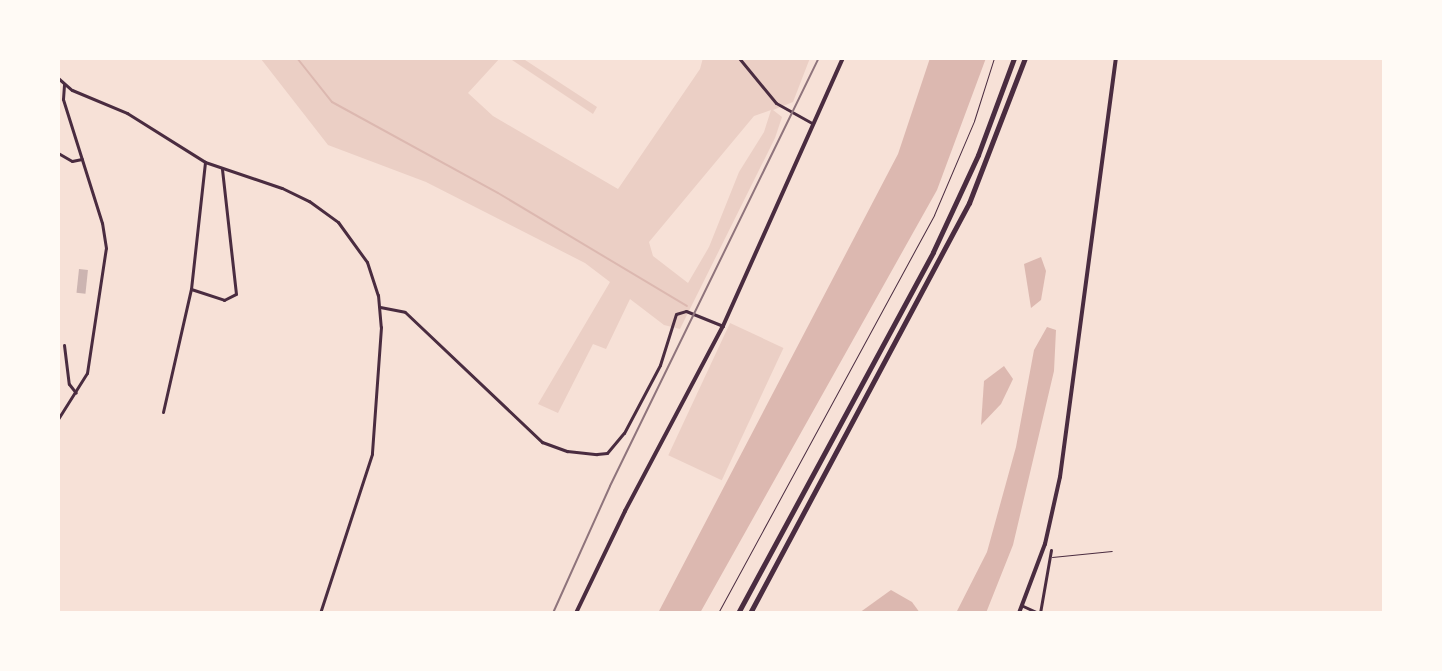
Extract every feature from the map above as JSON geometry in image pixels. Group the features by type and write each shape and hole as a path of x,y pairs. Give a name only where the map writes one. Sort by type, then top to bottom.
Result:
{"highway":[{"path":"738,613 959,198 1014,58"},
{"path":"750,613 902,332 988,160 1025,58"}],"main road":[{"path":"576,613 630,501 723,326 843,58"},
{"path":"1019,613 1054,512 1096,227 1116,58"}],"street":[{"path":"739,58 776,103 814,123"},
{"path":"58,78 106,248 90,363 76,393 58,419"},
{"path":"62,86 127,113 205,162 291,192 329,214 355,242 367,262 380,307 381,354 372,454 320,613"},
{"path":"58,153 72,161 82,159"},
{"path":"163,412 191,289 205,162"},
{"path":"191,289 224,300 236,294 222,169"},
{"path":"380,307 405,312 542,442 555,449 597,454 607,453 624,433 660,365 676,314 686,311 723,326"},
{"path":"64,345 69,384 76,393"},
{"path":"1023,606 1039,613 1051,550"}],"lane":[{"path":"1049,557 1112,551"}],"path":[{"path":"718,613 934,215 974,121 994,58"}],"shaded area":[{"path":"500,58 468,93 493,116 618,189 700,69 703,58 810,58 793,102 773,110 782,117 775,138 680,329 664,325 630,299 606,349 593,344 558,413 538,404 610,282 585,263 426,182 328,145 261,59","holes":["771,110 764,132 739,172 709,247 688,283 653,256 649,242 754,116"]},
{"path":"509,58 522,58 597,107 593,114"},
{"path":"930,58 986,58 937,190 700,613 658,613 898,154"},
{"path":"1041,257 1046,271 1041,300 1031,308 1024,264"},
{"path":"730,323 783,348 722,480 668,455"},
{"path":"1047,327 1056,330 1054,371 1013,545 986,613 956,613 987,552 1016,447 1034,350"},
{"path":"1004,366 1013,379 1001,404 981,425 984,381"},
{"path":"891,590 912,602 920,613 859,613"}],"building":[{"path":"79,269 88,270 85,294 76,293"}],"waterway":[{"path":"297,58 332,102 498,193 687,306"}],"railway":[{"path":"553,613 610,486 819,58"}]}
